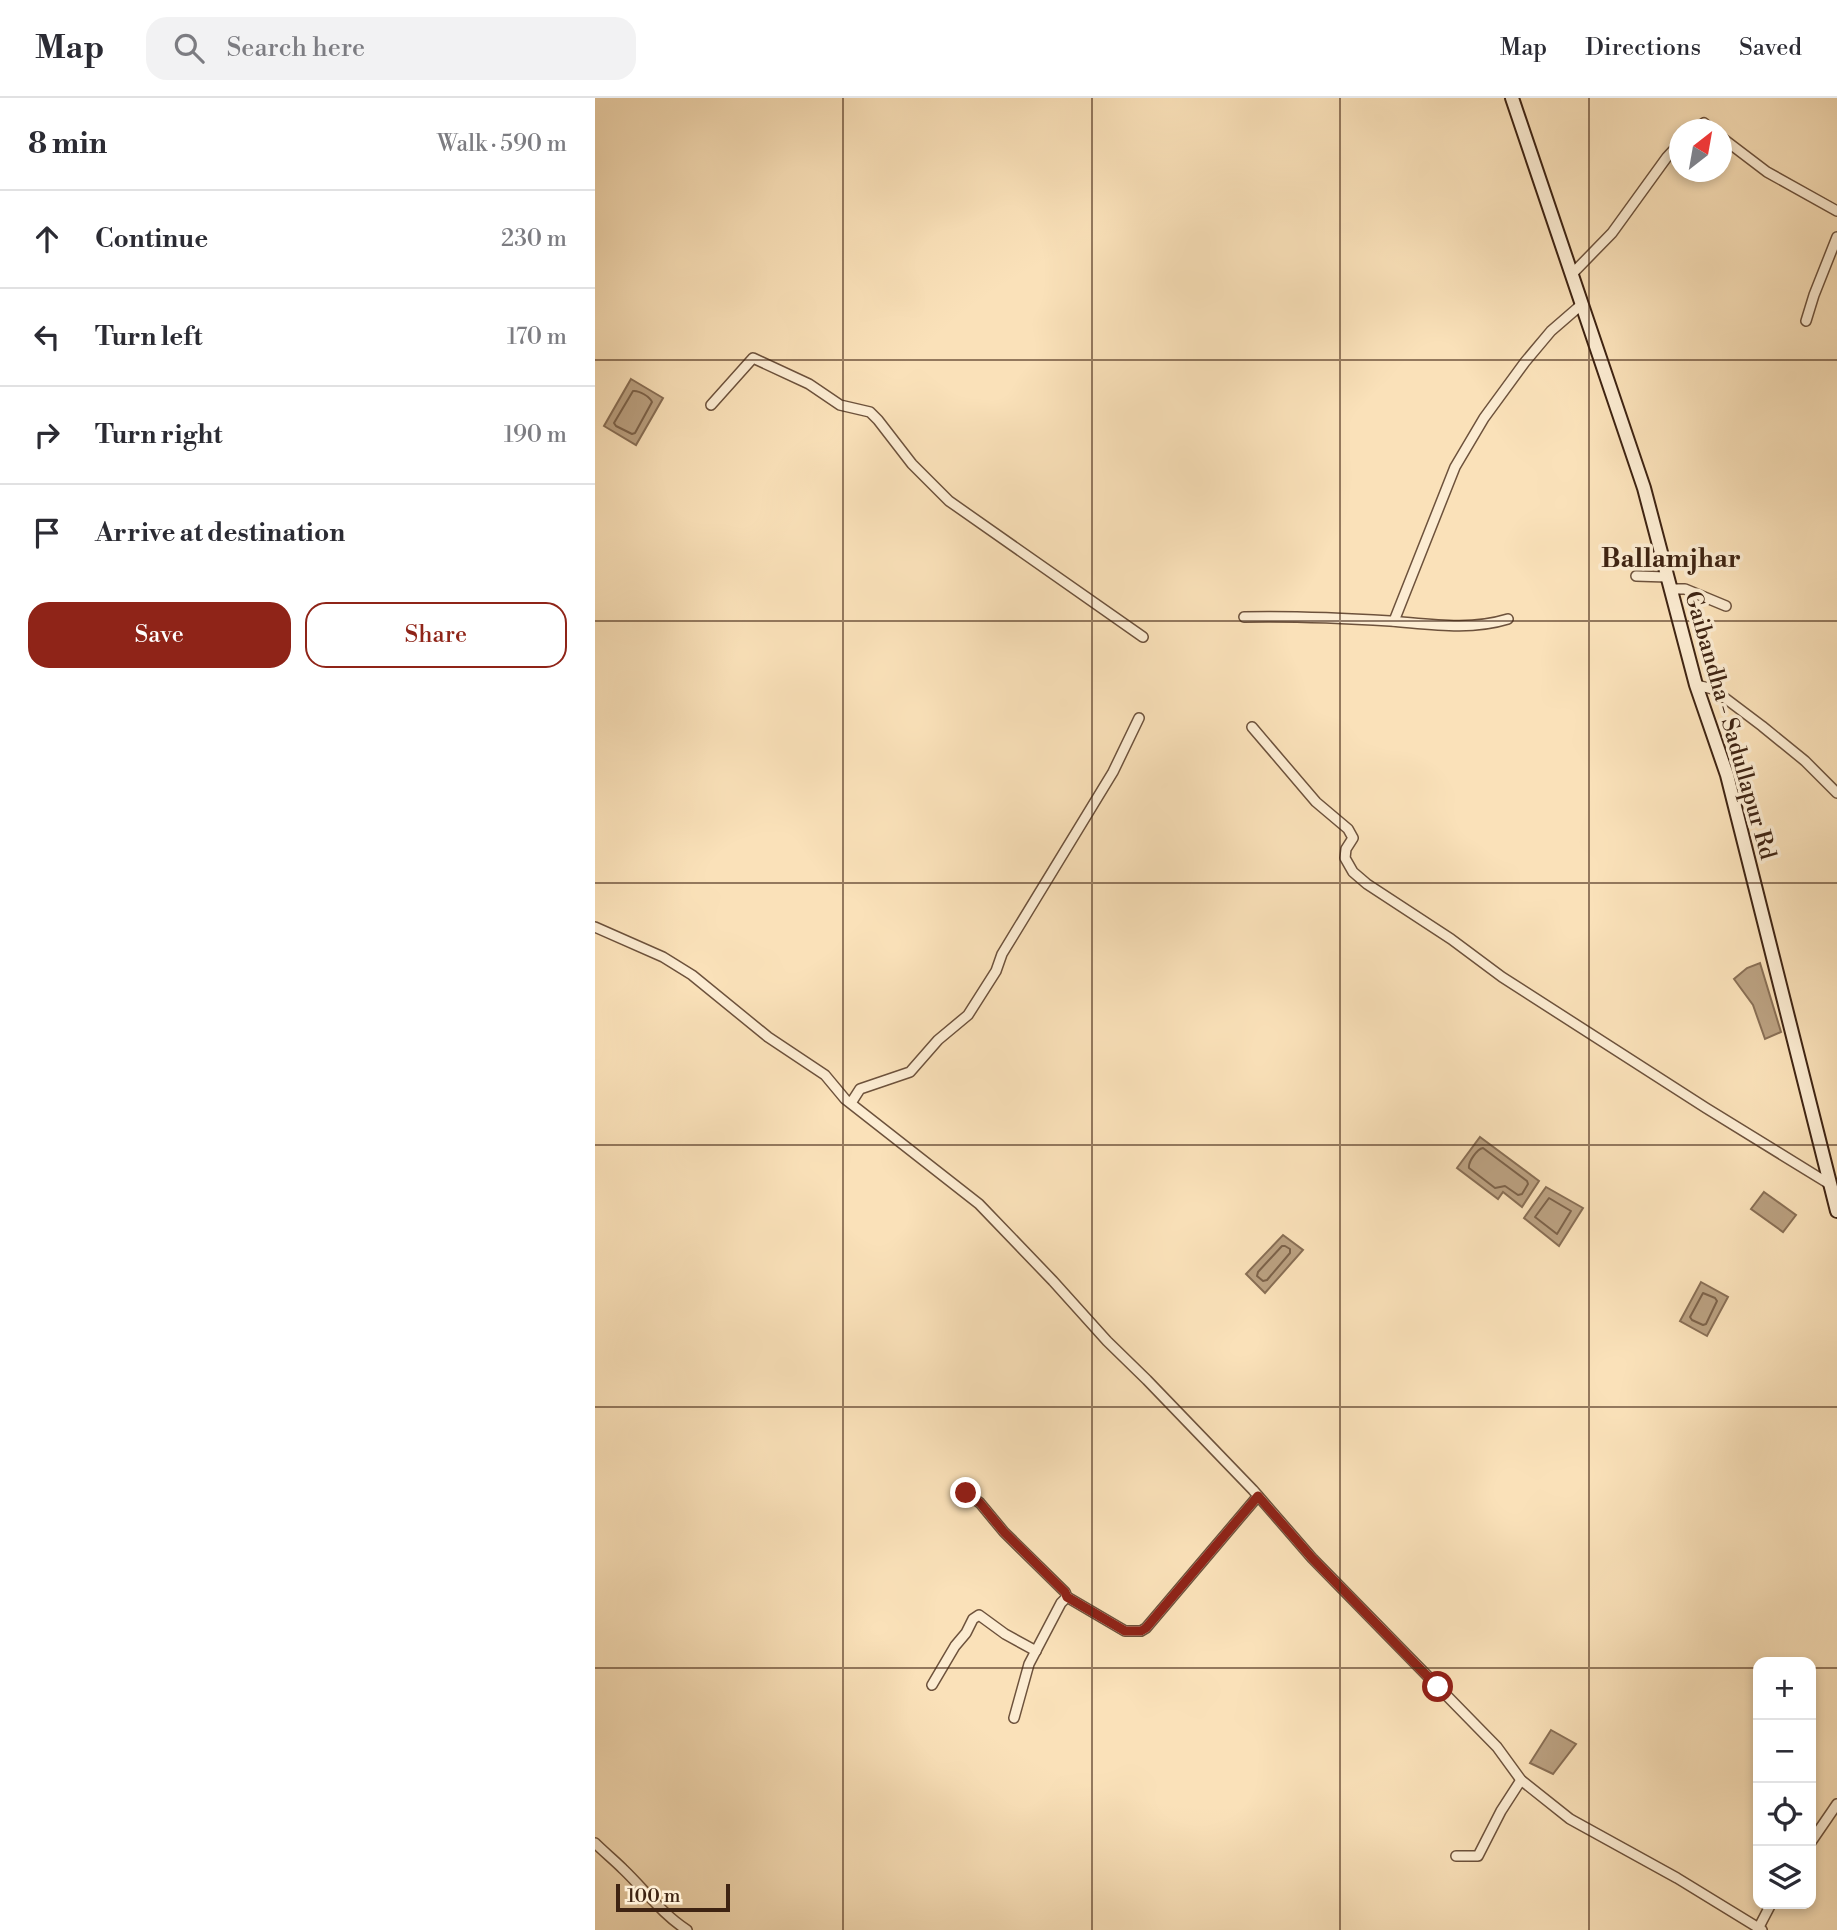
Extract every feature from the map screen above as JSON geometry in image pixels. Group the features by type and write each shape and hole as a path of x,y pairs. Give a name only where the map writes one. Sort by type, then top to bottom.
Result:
{"main road":[{"name":"Gaibandha - Sadullapur Rd","path":"1512,98 1644,488 1696,685 1727,775 1837,1211"}],"street":[{"path":"1732,145 1767,172 1837,211"},
{"path":"1572,274 1612,233 1669,155"},
{"path":"1806,321 1837,237"},
{"path":"1394,621 1454,467 1484,418 1525,362 1551,331 1581,305"},
{"path":"711,405 753,358 809,384 840,405 870,412 912,464 949,501 1143,637"},
{"path":"1636,576 1669,583 1727,606"},
{"path":"1244,617 1299,616 1454,626 1495,623 1508,619"},
{"path":"1696,685 1713,689 1762,726 1805,761 1837,793"},
{"path":"851,1103 860,1089 910,1072 938,1040 968,1015 996,971 1002,954 1114,772 1139,718"},
{"path":"1252,727 1316,802 1348,829 1353,838 1346,849 1345,858 1353,872 1367,884 1543,1004 1831,1185"},
{"path":"595,927 663,957 692,975 768,1037 825,1075 851,1103 979,1204 1258,1496 1312,1558 1497,1747 1521,1780 1570,1819 1677,1878 1760,1929 1769,1909"},
{"path":"966,1493 980,1503 1067,1597 1125,1631 1141,1631 1159,1615 1258,1496"},
{"path":"1014,1718 1029,1664 1061,1603 1067,1597"},
{"path":"932,1685 973,1619 979,1615 1005,1634 1036,1651"},
{"path":"1455,1856 1478,1856 1501,1811 1521,1780"},
{"path":"1816,1835 1837,1804"},
{"path":"595,1843 624,1869 658,1906 687,1930"}],"water":[{"path":"631,379 663,398 636,445 604,426"},
{"path":"1760,963 1781,1032 1765,1039 1753,1005 1734,979 1747,968"},
{"path":"1480,1137 1539,1181 1522,1207 1503,1192 1498,1199 1457,1168"},
{"path":"1546,1187 1583,1208 1559,1246 1524,1218"},
{"path":"1764,1192 1796,1215 1783,1232 1751,1209"},
{"path":"1283,1235 1303,1250 1265,1293 1246,1274"},
{"path":"1701,1282 1728,1297 1707,1336 1680,1321"},
{"path":"1551,1730 1576,1744 1553,1774 1530,1763"}],"district":[{"name":"Ballamjhar","path":"1671,558"}],"route":[{"path":"966,1493 980,1503 1067,1597 1125,1631 1141,1631 1159,1615 1258,1496 1312,1558 1438,1687"}]}
